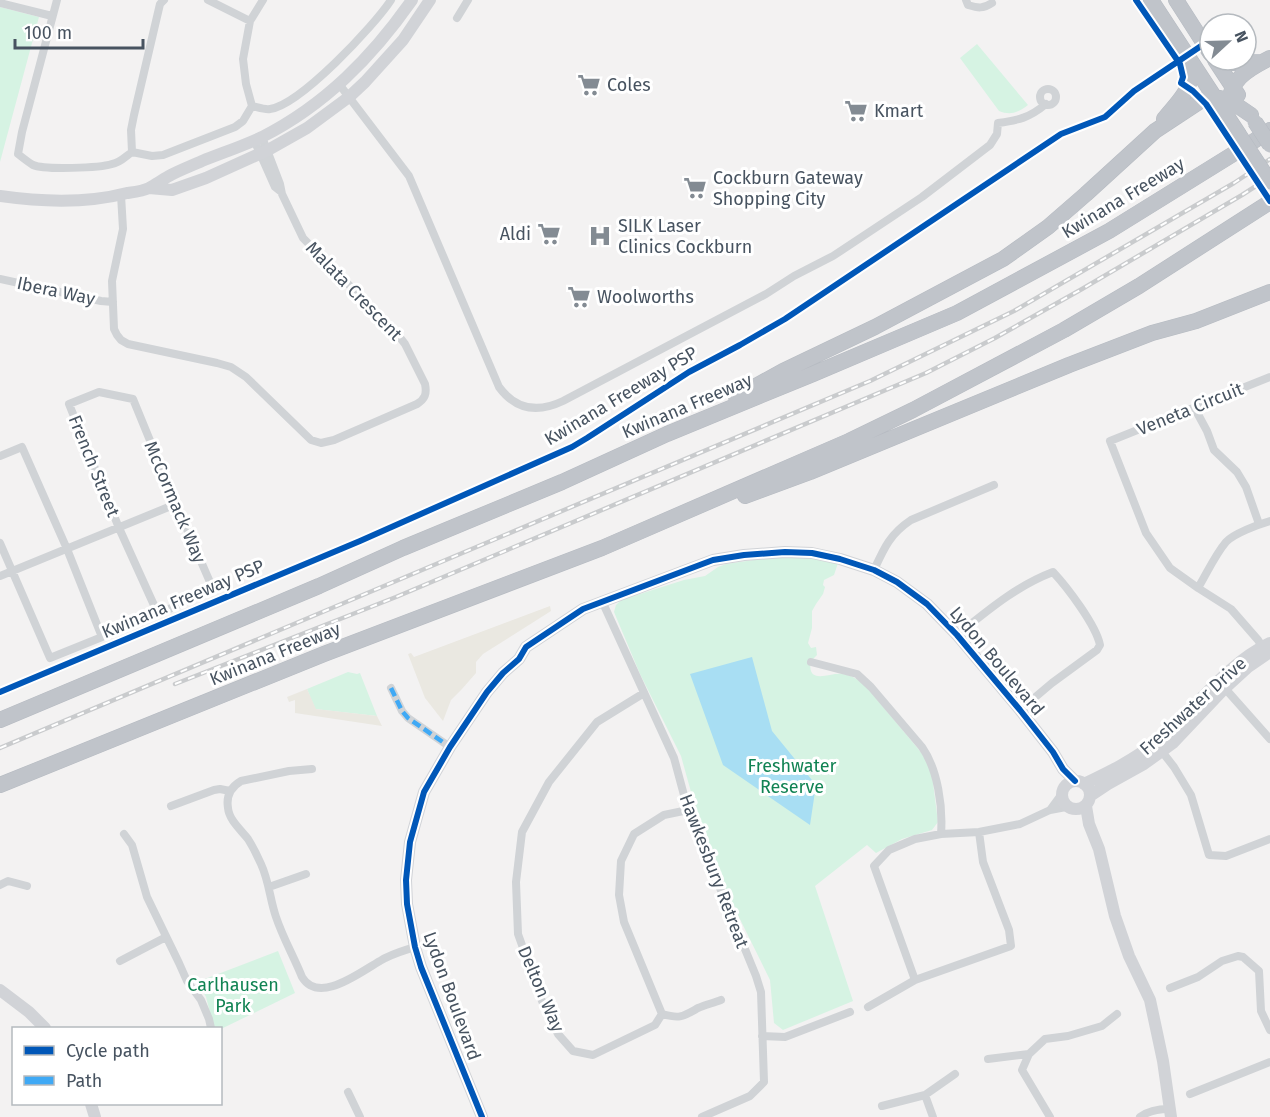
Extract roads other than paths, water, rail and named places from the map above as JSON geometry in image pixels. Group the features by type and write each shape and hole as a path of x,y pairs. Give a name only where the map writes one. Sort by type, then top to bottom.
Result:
{"highway":[{"path":"1150,0 1189,58 1253,119 1270,145"},
{"path":"1176,0 1198,34"},
{"path":"1155,131 1190,82 1189,58"},
{"path":"667,434 783,371 875,327 1003,259 1048,227 1155,131 1196,103 1225,94 1237,80 1266,60"},
{"path":"1217,72 1236,130 1270,182"},
{"name":"Kwinana Freeway","path":"0,720 562,482 667,434 957,313 1109,231 1270,130"},
{"name":"Kwinana Freeway","path":"0,785 324,654 602,548 849,441 1054,336 1139,286 1270,202"},
{"path":"685,513 711,509 810,472 1068,365 1152,333 1196,321 1270,292"}],"street":[{"path":"57,0 18,154 38,166 87,167 113,164 132,152 158,156 243,122 252,106 243,59 250,21 263,0"},
{"path":"132,152 131,130 134,115 160,4 164,0"},
{"path":"208,0 250,21"},
{"path":"252,106 270,110 287,103 324,74 376,21 391,0"},
{"path":"0,197 64,201 121,195 148,188 184,169 258,138 307,109 339,84 383,39 412,0"},
{"path":"148,188 172,190 206,178 264,152 307,128 349,97 365,82 403,40 430,0"},
{"path":"457,18 468,0"},
{"path":"966,0 968,4 979,8 992,3"},
{"path":"0,3 52,16"},
{"path":"339,84 409,176 499,387 508,399 530,408 547,408 563,401 757,299 833,256 899,213 970,161 994,140 998,132 998,123 1024,118 1043,102"},
{"name":"Malata Crescent","path":"121,195 123,229 112,281 114,329 121,340 128,344 231,367 246,377 303,434 316,442 334,440 422,401 425,397 425,384 402,339 308,244 299,231 258,138"},
{"name":"Ibera Way","path":"0,279 113,302"},
{"name":"Veneta Circuit","path":"1198,588 1170,568 1146,533 1110,441 1270,377"},
{"name":"McCormack Way","path":"69,404 99,392 133,399 213,589 158,614 119,528"},
{"name":"French Street","path":"69,404 119,528"},
{"path":"1194,407 1214,450 1237,472 1246,487 1259,524"},
{"path":"0,456 22,447 67,549 102,637 50,658 0,543"},
{"path":"874,570 890,539 899,528 911,520 994,485"},
{"path":"0,576 176,504"},
{"path":"1267,649 1231,609 1198,588 1227,540 1270,521"},
{"name":"Lydon Boulevard","path":"482,1117 421,968 415,947 407,904 406,880 410,842 424,792 450,747 487,692 519,659 526,647 583,609 713,560 744,555 812,553 874,570 897,582 927,604 957,635 1053,752 1075,795"},
{"path":"957,635 1003,598 1035,578 1053,572 1063,582 1094,629 1100,645 1097,650 1052,682 1020,710"},
{"name":"Hawkesbury Retreat","path":"602,601 674,758 688,810 761,992 765,1082 750,1096 702,1117"},
{"name":"Freshwater Drive","path":"1075,795 1131,760 1158,747 1175,725 1221,684 1240,662 1267,649"},
{"path":"811,662 857,674 871,687 922,747 935,773 942,822 941,834"},
{"path":"1221,684 1270,739"},
{"path":"391,688 408,718 450,747"},
{"name":"Delton Way","path":"644,693 597,722 549,782 522,832 516,882 518,934 542,1001 558,1035 573,1051 593,1055 655,1025 662,1014"},
{"path":"1158,747 1174,767 1191,795 1209,855 1226,856 1270,839"},
{"path":"312,768 250,778 235,785 230,791 228,809 261,865 281,931 306,984 322,989 338,984 382,959 415,947"},
{"path":"171,806 214,790 230,791"},
{"path":"915,980 874,866 889,850 915,839 1020,825 1075,795 1100,849 1115,916 1129,956 1150,999 1163,1061 1161,1083 1166,1113 1145,1113 1140,1117"},
{"path":"688,810 664,815 634,834 621,861 619,895 624,922 662,1014 674,1017 687,1015 699,1007 721,1000"},
{"path":"868,1007 915,980 1011,946 1009,930 983,862 979,832"},
{"path":"124,834 132,845 147,897 187,981 201,1000 210,1027"},
{"path":"269,887 306,874"},
{"path":"0,885 8,881 27,886"},
{"path":"120,961 166,936"},
{"path":"1170,988 1198,977 1222,961 1238,956 1243,957 1259,971 1261,1011 1270,1030"},
{"path":"0,990 29,1012 43,1027"},
{"path":"762,1036 785,1037 850,1012"},
{"path":"1050,1117 1022,1070 1029,1054 1045,1039 1068,1036 1102,1026 1118,1014"},
{"path":"988,1059 1029,1054"},
{"path":"1190,1094 1270,1062"},
{"path":"882,1106 925,1095 955,1074"},
{"path":"348,1092 360,1117"},
{"path":"925,1095 933,1117"}],"water":[{"path":"752,657 772,731 816,785 810,825 723,765 690,674"}],"railway":[{"path":"0,748 870,381 1014,311 1234,183 1270,159"},
{"path":"175,684 396,597 926,373 995,338 1082,289 1270,177"}],"place":[{"name":"Coles","path":"589,85"},
{"name":"Kmart","path":"856,111"},
{"name":"Cockburn Gateway Shopping City","path":"695,188"},
{"name":"Aldi","path":"549,234"},
{"name":"SILK Laser Clinics Cockburn","path":"600,236"},
{"name":"Woolworths","path":"579,297"}],"park label":[{"name":"Freshwater Reserve","path":"792,776"},
{"name":"Carlhausen Park","path":"233,995"}]}
